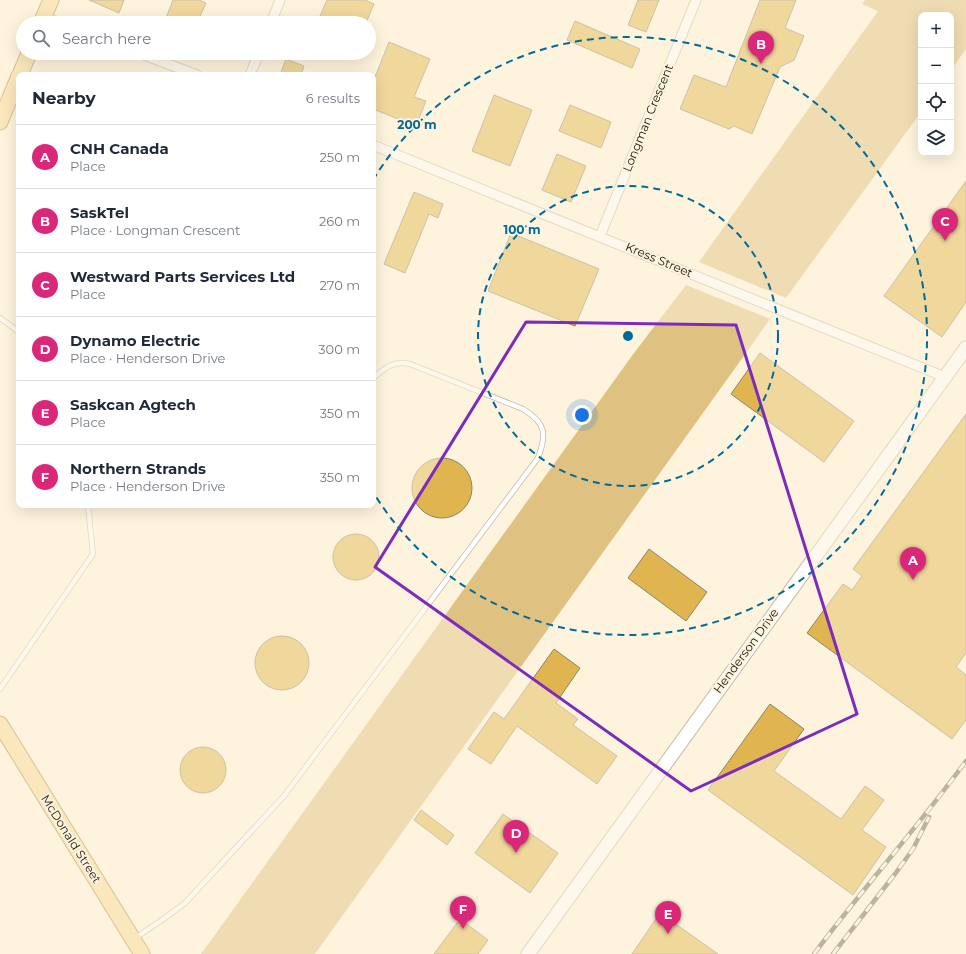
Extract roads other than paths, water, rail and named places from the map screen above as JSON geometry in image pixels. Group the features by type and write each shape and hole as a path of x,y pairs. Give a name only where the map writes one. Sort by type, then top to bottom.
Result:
{"main road":[{"path":"44,16 50,0"},
{"path":"21,72 26,60"},
{"path":"0,122 16,83"},
{"name":"McDonald Street","path":"0,724 142,954"}],"street":[{"path":"274,16 280,0"},
{"name":"Longman Crescent","path":"600,236 696,0"},
{"path":"157,60 189,72"},
{"path":"251,72 256,60"},
{"name":"Kress Street","path":"376,146 945,377"},
{"name":"Henderson Drive","path":"528,954 966,348"}],"lane":[{"path":"0,318 16,330"},
{"path":"133,940 185,903 284,796 538,458 543,444 543,434 540,423 535,416 410,364 402,362 395,363 376,376"},
{"path":"0,689 93,554 88,508"}],"railway":[{"path":"814,954 948,786 966,761"},
{"path":"833,954 913,849 929,817"}],"place":[{"name":"SaskTel","path":"761,64"},
{"name":"Westward Parts Services Ltd","path":"945,241"},
{"name":"CNH Canada","path":"913,580"},
{"name":"Dynamo Electric","path":"516,853"},
{"name":"Northern Strands","path":"463,929"},
{"name":"Saskcan Agtech","path":"668,934"}]}
